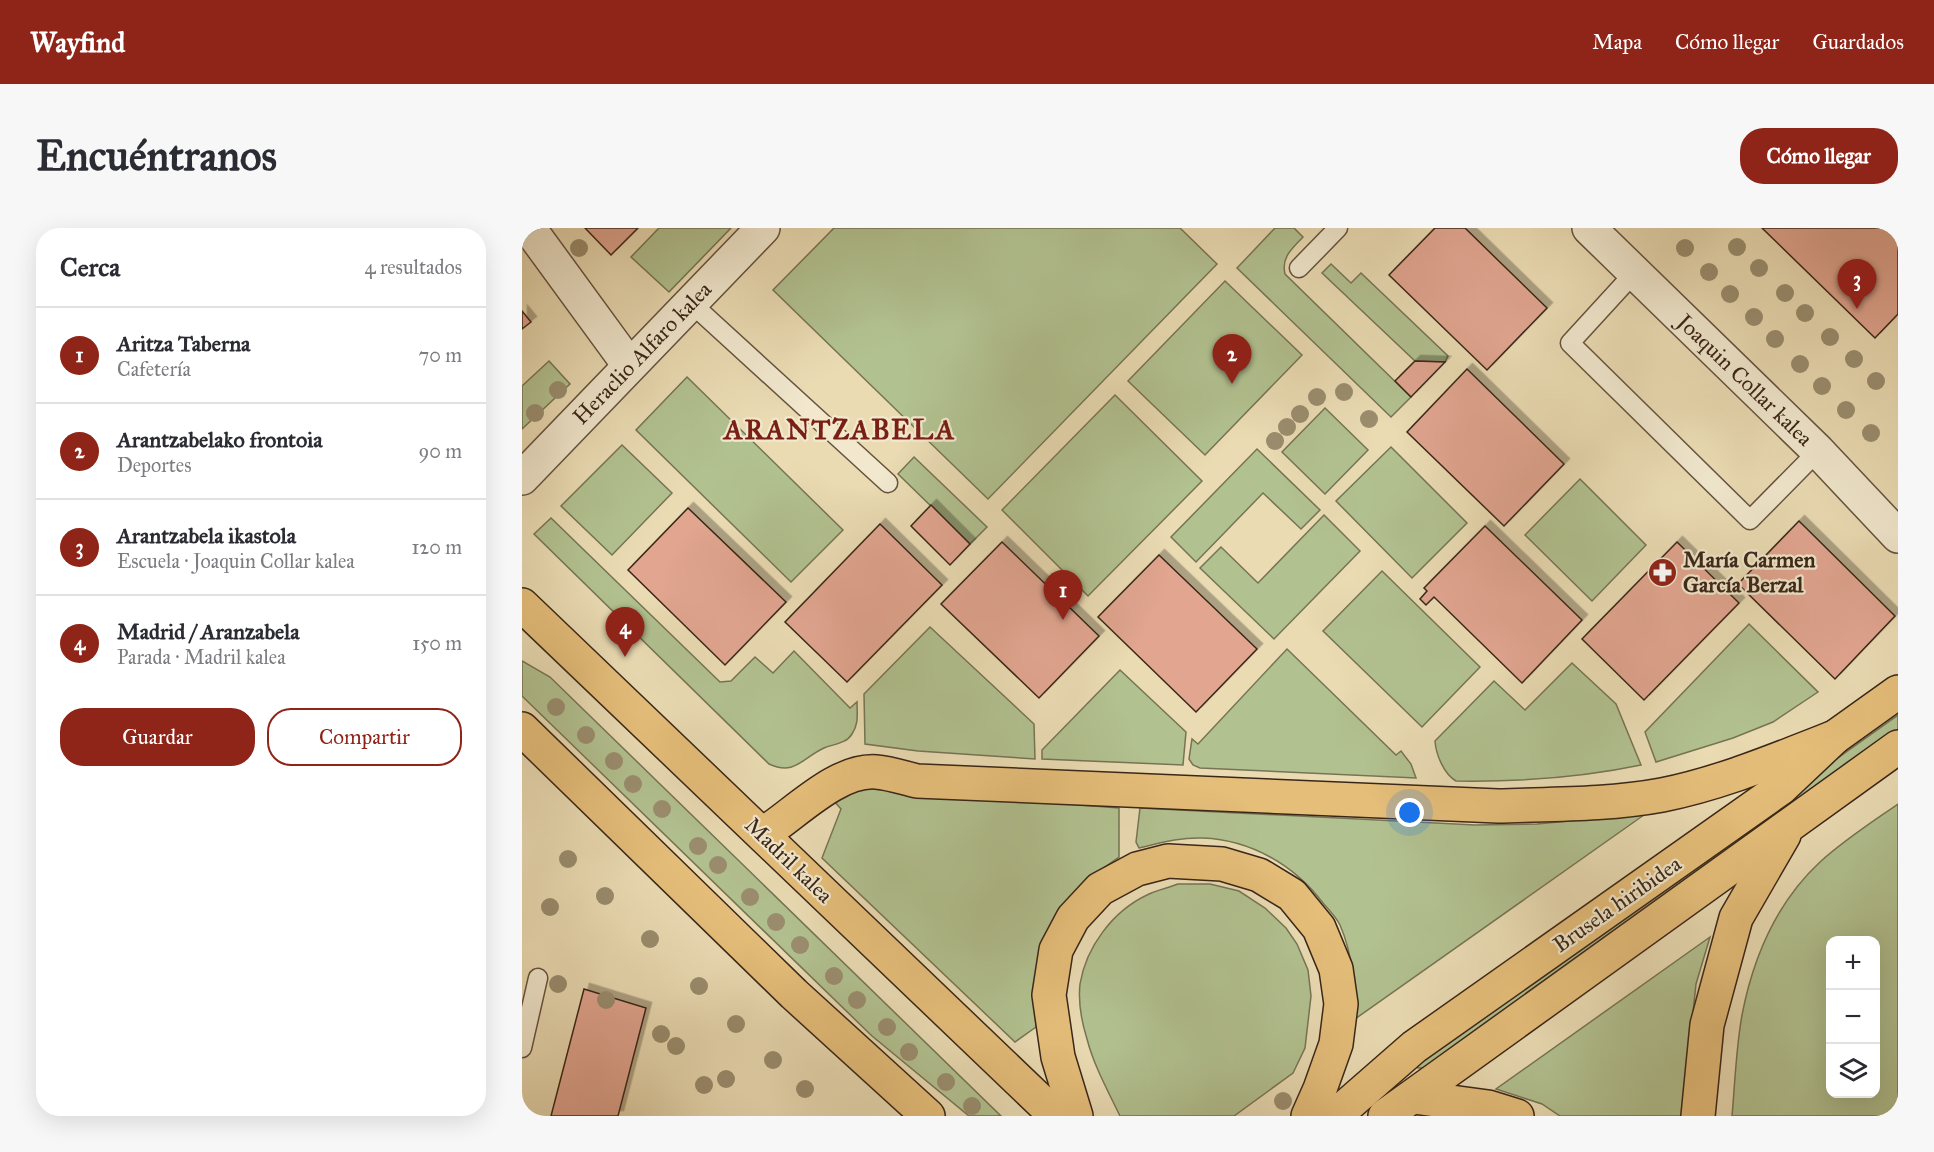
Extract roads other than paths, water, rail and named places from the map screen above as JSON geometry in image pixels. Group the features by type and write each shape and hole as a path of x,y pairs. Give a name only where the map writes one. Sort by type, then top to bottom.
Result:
{"main road":[{"name":"Madril kalea","path":"522,604 1056,1116"},
{"name":"Brusela hiribidea","path":"1335,1116 1414,1047 1781,788 1835,737 1898,692"},
{"path":"522,729 794,994 927,1116"},
{"path":"763,834 841,778 874,772 917,781 1498,806 1578,804 1661,795 1718,781 1835,737"},
{"name":"Brusela hiribidea","path":"1385,1116 1898,747"},
{"path":"1698,1116 1707,1025 1736,918 1793,821"},
{"path":"1076,1116 1058,1057 1049,995 1056,950 1073,918 1100,889 1137,869 1168,861 1222,864 1259,875 1292,895 1319,928 1336,969 1341,1004 1336,1044 1308,1116"},
{"path":"1414,1097 1488,1107 1517,1116"}],"street":[{"path":"529,228 629,366"},
{"name":"Heraclio Alfaro kalea","path":"522,478 763,228"},
{"name":"Joaquin Collar kalea","path":"1589,228 1818,451 1898,536"}],"lane":[{"path":"1299,268 1338,228"},
{"path":"1635,272 1570,344 1750,520 1818,451"},
{"path":"691,303 888,483"},
{"path":"522,1048 538,978"}],"place":[{"name":"Arantzabela ikastola","path":"1857,309"},
{"name":"Arantzabelako frontoia","path":"1232,384"},
{"name":"María Carmen García Berzal","path":"1662,572"},
{"name":"Aritza Taberna","path":"1063,620"},
{"name":"Madrid / Aranzabela","path":"625,657"}],"district":[{"name":"ARANTZABELA","path":"840,429"}]}
